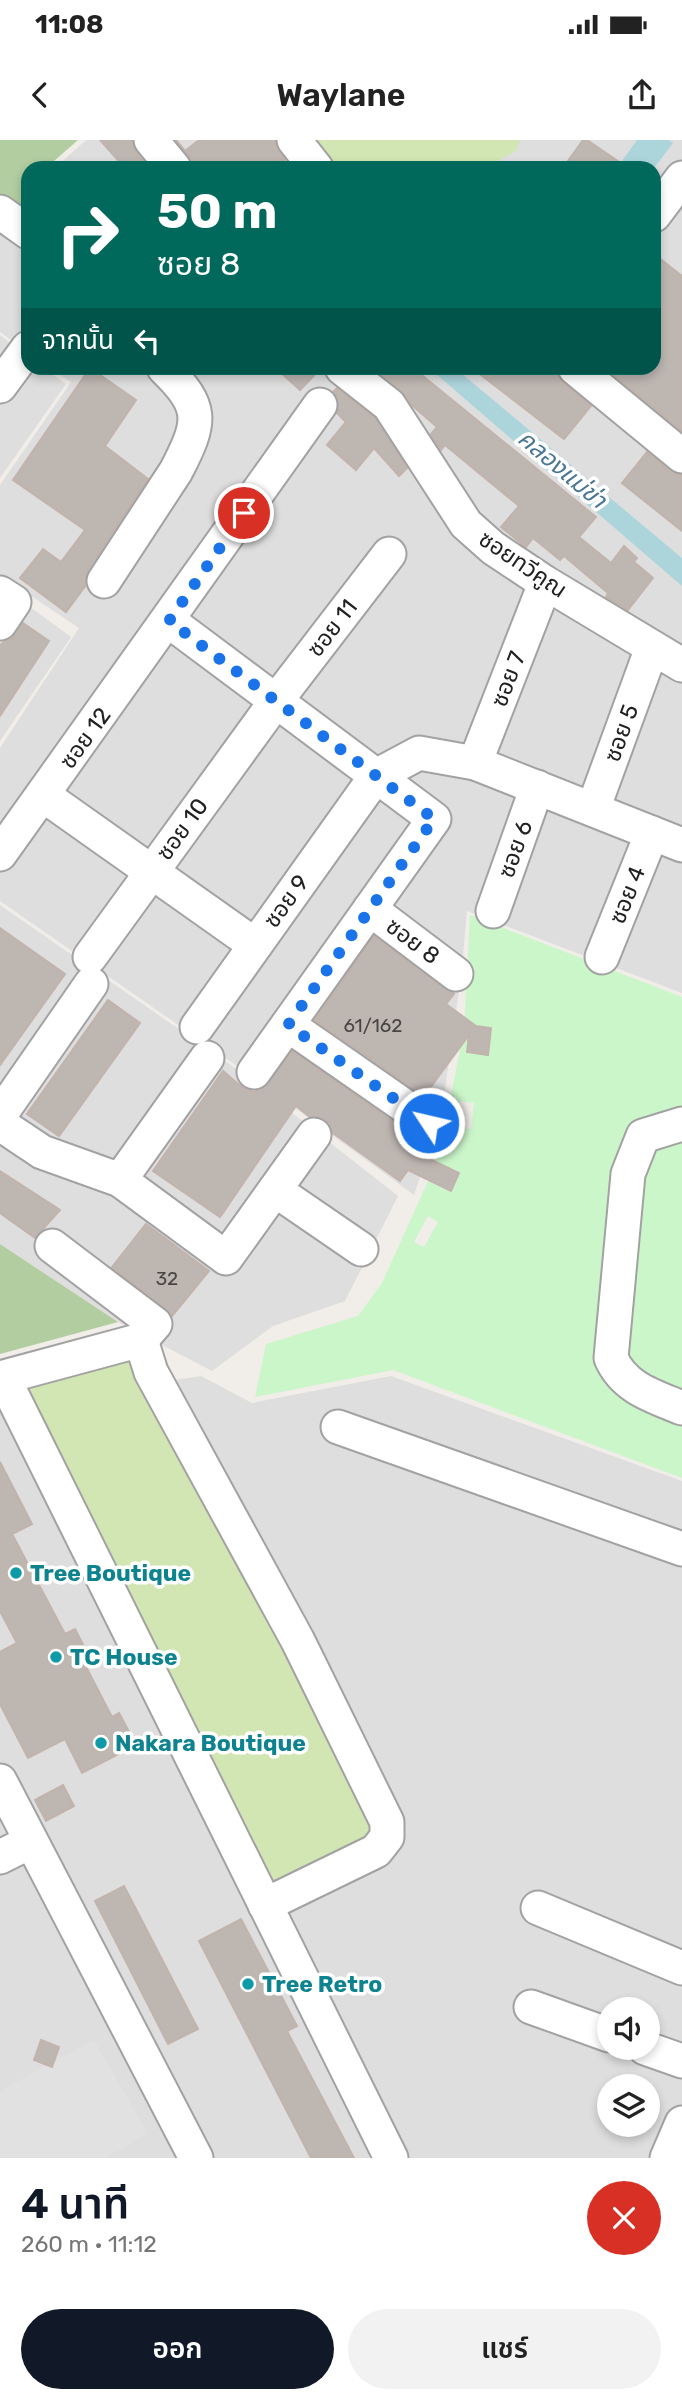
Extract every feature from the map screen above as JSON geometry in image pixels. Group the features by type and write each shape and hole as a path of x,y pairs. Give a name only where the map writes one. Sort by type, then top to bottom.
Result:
{"street":[{"path":"151,140 168,161"},
{"path":"294,140 310,161"},
{"path":"661,206 682,178"},
{"path":"0,212 21,227"},
{"path":"0,386 21,358"},
{"path":"104,581 186,452 196,409 191,397 171,375"},
{"name":"ซอยทวีคูณ","path":"351,375 389,405 466,524 493,548 544,582 682,664"},
{"path":"584,375 682,456"},
{"name":"ซอย 12","path":"0,854 169,621 320,405"},
{"name":"ซอย 11","path":"276,701 389,554"},
{"path":"0,593 14,602 0,623"},
{"name":"ซอย 7","path":"475,763 541,594"},
{"path":"169,621 376,776 419,753 475,763 667,839"},
{"name":"ซอย 5","path":"593,809 649,656"},
{"name":"ซอย 10","path":"0,1115 151,872 276,701"},
{"name":"ซอย 8","path":"254,1073 434,819 376,776"},
{"name":"ซอย 9","path":"197,1027 376,776"},
{"name":"ซอย 6","path":"493,911 537,787"},
{"path":"43,795 255,945"},
{"name":"ซอย 4","path":"602,957 667,839"},
{"name":"ซอย 8","path":"370,909 456,974"},
{"path":"288,1025 429,1123"},
{"path":"120,1180 207,1058"},
{"path":"0,1124 42,1152 120,1180 226,1258 314,1135"},
{"path":"682,1124 643,1136 632,1162 611,1358 618,1375 638,1390 682,1408"},
{"path":"275,1190 361,1249"},
{"path":"52,1246 155,1324 141,1340 0,1379 12,1395 391,2158"},
{"path":"141,1340 151,1372 298,1642 387,1822 387,1837 376,1852 265,1905"},
{"path":"338,1427 682,1549"},
{"path":"0,1781 188,2155"},
{"path":"0,1857 30,1842"},
{"path":"538,1908 682,1968"},
{"path":"531,2007 597,2031"},
{"path":"660,2053 682,2061"},
{"path":"667,2158 682,2123"}],"shaded area":[{"path":"86,140 682,140 682,993 467,911 461,977 442,1110 414,1195 240,1068 0,901 0,748 79,628 0,575 0,485 71,382 60,375 661,375 661,161 63,161"},
{"path":"0,232 21,245 21,347 0,332"},
{"path":"0,335 21,351 21,375 53,375 66,384 0,478"},
{"path":"0,585 71,637 0,741"},
{"path":"0,905 235,1068 398,1196 345,1301 273,1326 212,1371 118,1322 0,1244"},
{"path":"201,1376 252,1403 391,1376 682,1481 682,2158 0,2158 0,1406"},
{"path":"94,2040 148,2134 105,2158 0,2158 0,2091"}],"green space":[{"path":"0,140 78,140 54,161 21,161 21,216 0,198"},
{"path":"315,140 520,140 516,151 497,161 332,161"},
{"path":"470,915 682,997 682,1478 393,1370 255,1397 266,1344 358,1316 382,1283 429,1179 443,1135 464,1030","holes":["474,1026 491,1028 488,1055 471,1053","460,1101 474,1103 471,1129 456,1127","428,1216 438,1222 424,1247 414,1242"]},
{"path":"0,1244 118,1322 0,1354"},
{"path":"134,1360 380,1826 370,1846 271,1893 17,1385 32,1372"}],"water":[{"path":"637,140 669,140 673,143 659,161 622,161"},
{"name":"คลองแม่ข่า","path":"437,375 463,375 682,558 682,586"}],"building":[{"path":"100,140 132,140 136,152 143,161 119,161"},
{"path":"176,140 185,151 199,140 275,140 285,160 191,161"},
{"path":"583,140 587,140 618,161 568,161"},
{"path":"661,260 682,276 682,431 614,375 661,375"},
{"path":"85,375 100,375 136,400 105,446 148,479 88,570 86,585 66,612 20,578 43,549 61,562 85,530 13,480"},
{"path":"284,375 314,375 300,390"},
{"path":"381,375 422,375 596,517 579,537 611,563 624,546 637,558 634,562 653,578 628,610 606,597 608,593 564,556 560,560 533,538 526,547 501,527 519,506 445,445 441,450 431,434 437,427 413,406 401,390"},
{"path":"481,375 559,375 562,382 591,406 564,439"},
{"path":"337,388 375,418 407,468 399,476 374,448 356,470 327,445 346,422 337,413 338,398 333,392"},
{"path":"647,452 670,471 682,475 682,531 622,483"},
{"path":"23,623 49,641 0,716 0,645 16,634"},
{"path":"0,928 65,974 0,1065"},
{"path":"374,936 454,994 446,1004 476,1026 491,1028 488,1055 467,1052 469,1035 424,1096 315,1020"},
{"path":"108,1000 140,1023 59,1136 27,1114"},
{"path":"292,1051 418,1139 428,1142 419,1154 459,1173 451,1191 408,1170 400,1181 333,1133 326,1120 310,1117 296,1106 220,1217 153,1171 223,1071 243,1088 253,1092 261,1090"},
{"path":"0,1171 60,1210 35,1238 0,1213"},
{"path":"146,1224 209,1271 172,1316 112,1267"},
{"path":"0,1462 32,1524 12,1534 65,1634 75,1629 90,1658 83,1661 112,1717 119,1713 136,1745 82,1773 65,1739 28,1758 0,1704 0,1652 17,1643 0,1611"},
{"path":"63,1785 74,1806 46,1821 35,1800"},
{"path":"124,1886 198,2029 168,2044 95,1901"},
{"path":"241,1919 297,2026 287,2031 354,2158 311,2158 199,1941"},
{"path":"41,2040 59,2047 52,2067 34,2060"}],"place":[{"name":"Tree Boutique","path":"16,1573"},
{"name":"TC House","path":"56,1657"},
{"name":"Nakara Boutique","path":"101,1743"},
{"name":"Tree Retro","path":"248,1984"}],"route":[{"path":"244,513 169,621 434,819 288,1025 429,1123"}]}
